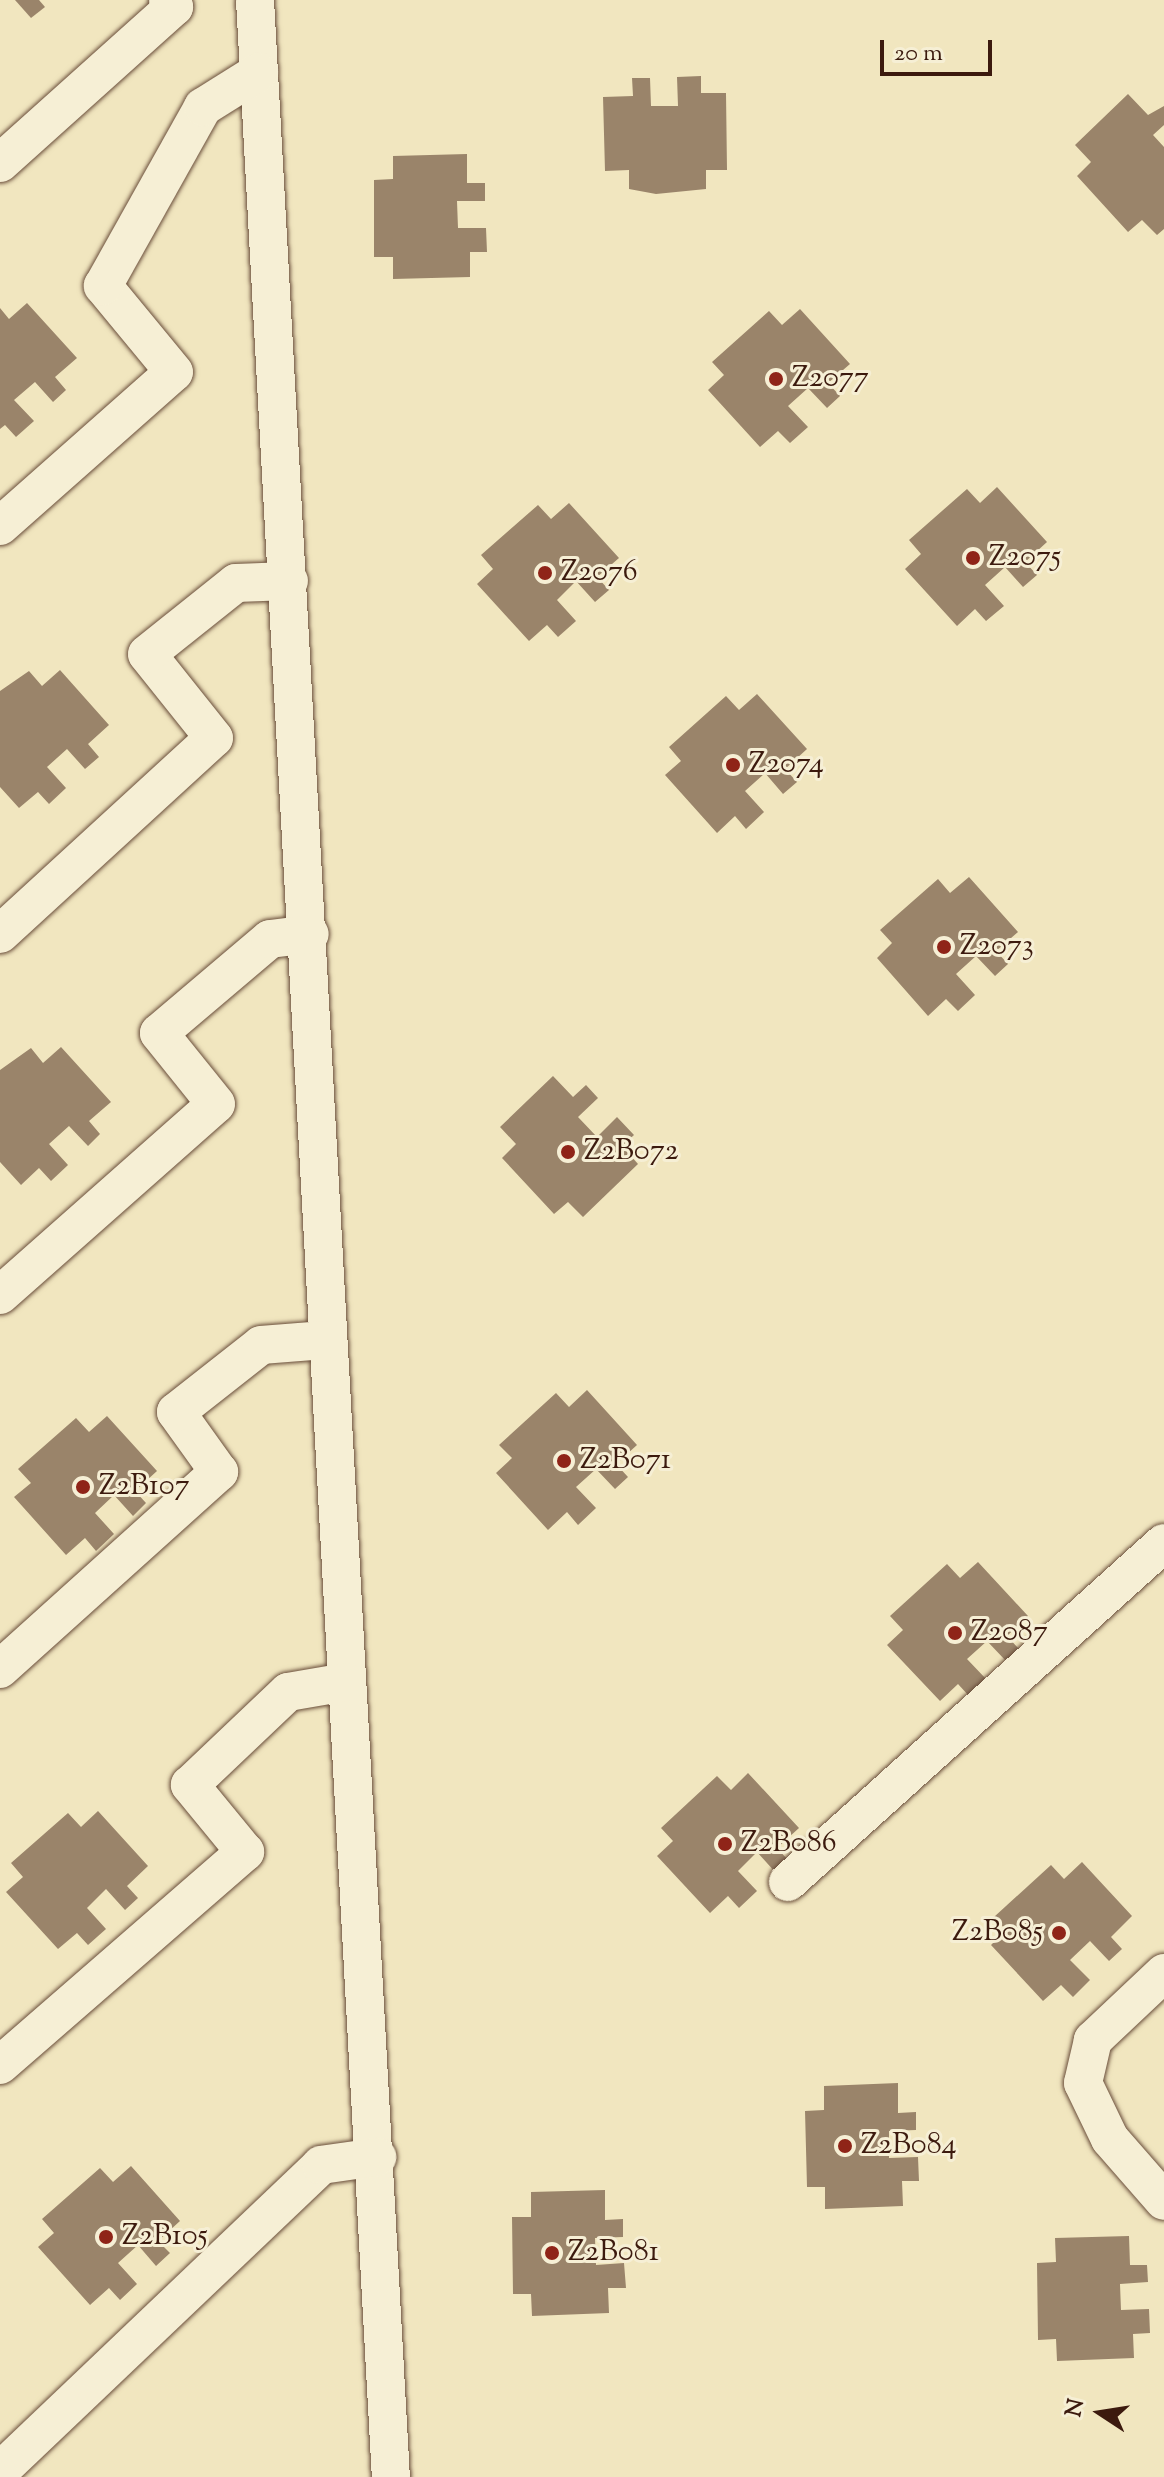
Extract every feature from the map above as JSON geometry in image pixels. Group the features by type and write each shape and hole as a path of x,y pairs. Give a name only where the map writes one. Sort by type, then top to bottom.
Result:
{"street":[{"path":"0,163 174,7 168,0"},
{"path":"255,0 310,934 325,1340 377,2157 391,2477"},
{"path":"0,526 174,372 103,286 203,107 259,72"},
{"path":"0,934 214,738 147,654 236,583 289,581"},
{"path":"0,1295 216,1104 159,1033 270,939 310,934"},
{"path":"0,1669 219,1472 176,1412 261,1345 325,1340"},
{"path":"788,1882 1164,1543"},
{"path":"0,2065 245,1852 190,1785 288,1692 346,1682"},
{"path":"1164,1973 1093,2040 1083,2083 1110,2139 1164,2201"},
{"path":"0,2471 321,2165 377,2157"}],"building":[{"path":"15,0 39,0 45,7 31,18"},
{"path":"701,76 701,93 726,93 727,170 706,170 706,189 656,194 629,189 629,170 605,171 603,97 633,96 632,78 650,78 651,106 678,106 677,77"},
{"path":"1128,94 1148,115 1164,106 1164,125 1153,135 1164,147 1164,229 1157,235 1142,220 1128,232 1077,176 1091,162 1075,145"},
{"path":"467,154 467,183 485,183 485,201 457,201 458,228 486,228 487,252 470,252 470,277 393,279 393,257 374,257 374,180 393,179 393,156"},
{"path":"27,303 77,358 55,377 66,390 53,402 35,382 14,400 34,421 16,437 5,425 0,429 0,308 9,319"},
{"name":"Z2077","path":"800,309 850,364 828,383 840,396 827,408 808,388 788,406 808,427 790,443 778,431 760,447 708,390 724,375 712,362 769,311 782,325"},
{"name":"Z2075","path":"997,487 1047,542 1025,562 1037,575 1023,587 1005,567 985,585 1004,606 986,621 975,609 957,626 905,569 921,554 909,540 967,489 980,503"},
{"name":"Z2076","path":"569,503 619,558 597,577 609,590 595,602 576,581 557,600 576,621 558,637 547,625 529,641 477,584 493,569 481,555 538,505 551,519"},
{"path":"60,670 109,725 88,744 99,757 85,769 67,749 47,767 66,788 49,804 38,792 19,808 0,787 0,691 29,671 42,686"},
{"name":"Z2074","path":"757,694 807,749 785,769 797,782 783,794 765,773 745,791 764,812 746,829 735,816 717,833 665,775 681,761 669,747 726,696 739,710"},
{"name":"Z2073","path":"969,877 1018,932 996,951 1008,964 995,976 976,956 956,974 975,995 958,1011 946,999 928,1016 877,958 892,943 880,930 938,879 950,893"},
{"path":"61,1047 111,1102 89,1121 100,1134 88,1146 69,1126 49,1144 68,1165 51,1181 39,1168 21,1185 0,1162 0,1070 31,1048 43,1063"},
{"name":"Z2B072","path":"553,1076 573,1097 586,1085 598,1098 578,1117 597,1137 617,1117 634,1135 622,1146 638,1164 583,1217 568,1202 554,1214 502,1158 516,1144 500,1127"},
{"name":"Z2B071","path":"587,1390 637,1445 616,1464 628,1477 615,1489 596,1469 576,1487 596,1508 578,1525 567,1512 548,1530 496,1473 512,1458 499,1445 556,1393 569,1407"},
{"name":"Z2B107","path":"107,1416 157,1471 135,1491 146,1503 133,1516 114,1495 95,1513 114,1534 96,1551 85,1538 66,1555 14,1497 31,1483 18,1469 76,1418 89,1432"},
{"name":"Z2087","path":"978,1562 1028,1616 1007,1636 1019,1649 1006,1661 987,1641 967,1659 987,1680 969,1696 958,1684 940,1701 887,1645 903,1630 890,1616 947,1564 960,1578"},
{"name":"Z2B086","path":"748,1773 799,1828 777,1848 789,1861 776,1873 757,1852 738,1871 757,1891 739,1908 728,1896 710,1913 657,1856 673,1841 661,1828 717,1776 731,1790"},
{"path":"98,1811 148,1866 127,1886 138,1898 125,1910 106,1889 87,1908 106,1929 88,1945 77,1933 58,1949 6,1892 23,1877 11,1863 68,1813 81,1827"},
{"name":"Z2B085","path":"1082,1862 1132,1916 1111,1937 1122,1949 1109,1961 1090,1941 1070,1960 1090,1980 1073,1997 1061,1985 1043,2001 991,1945 1006,1930 994,1917 1051,1865 1064,1879"},
{"name":"Z2B084","path":"898,2083 898,2113 916,2112 916,2130 889,2131 889,2158 918,2157 919,2181 902,2181 903,2206 825,2209 825,2187 807,2187 805,2111 824,2110 824,2086"},
{"name":"Z2B105","path":"131,2166 180,2221 158,2241 170,2253 156,2266 138,2245 118,2263 137,2284 120,2300 109,2288 90,2305 38,2247 54,2233 42,2219 100,2168 113,2182"},
{"name":"Z2B081","path":"605,2190 605,2220 623,2219 623,2237 595,2238 596,2265 624,2263 626,2288 608,2288 609,2313 532,2316 531,2294 513,2294 512,2217 531,2217 531,2192"},
{"path":"1129,2236 1130,2265 1147,2265 1148,2282 1120,2284 1121,2310 1149,2309 1150,2333 1133,2334 1134,2358 1057,2361 1056,2339 1038,2340 1037,2263 1056,2262 1055,2238"}],"place":[{"name":"Z2077","path":"776,379"},
{"name":"Z2075","path":"973,558"},
{"name":"Z2076","path":"545,573"},
{"name":"Z2074","path":"733,765"},
{"name":"Z2073","path":"944,947"},
{"name":"Z2B072","path":"568,1152"},
{"name":"Z2B071","path":"564,1461"},
{"name":"Z2B107","path":"83,1487"},
{"name":"Z2087","path":"955,1633"},
{"name":"Z2B086","path":"725,1844"},
{"name":"Z2B085","path":"1059,1933"},
{"name":"Z2B084","path":"845,2146"},
{"name":"Z2B105","path":"106,2237"},
{"name":"Z2B081","path":"552,2253"}]}
